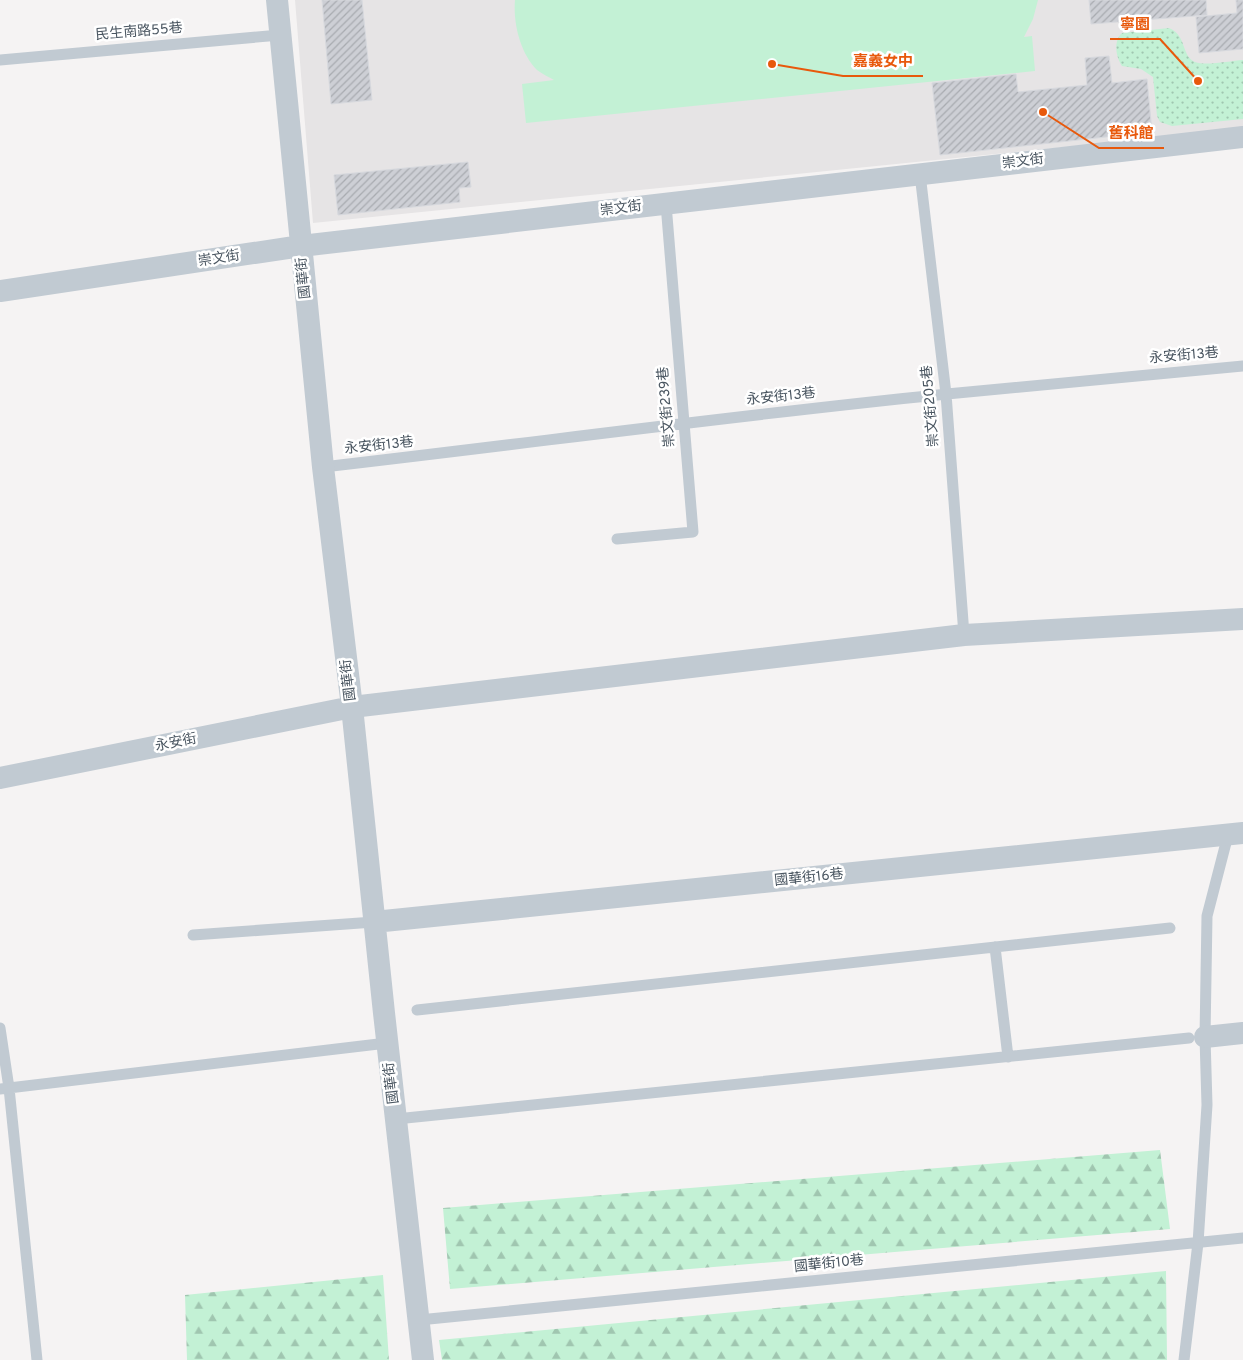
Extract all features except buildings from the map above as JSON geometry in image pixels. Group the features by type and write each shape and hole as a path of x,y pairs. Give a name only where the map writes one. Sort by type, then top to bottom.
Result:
{"street":[{"name":"國華街","path":"277,0 323,467 352,707 387,1043 423,1360"},
{"name":"崇文街","path":"0,291 301,246 1243,137"},
{"name":"永安街","path":"0,778 352,707 964,635 1243,619"},
{"name":"國華街16巷","path":"374,922 1235,834"},
{"path":"1197,1038 1243,1033"}],"lane":[{"name":"民生南路55巷","path":"0,60 280,35"},
{"name":"崇文街205巷","path":"920,174 946,394 964,635"},
{"name":"崇文街239巷","path":"617,539 692,532 666,204"},
{"name":"永安街13巷","path":"323,467 520,445 683,423 946,394 1243,366"},
{"path":"1184,1360 1198,1243 1207,1105 1197,1038 1207,916 1235,834"},
{"path":"193,935 374,922"},
{"path":"417,1010 1170,928"},
{"path":"995,947 1008,1057"},
{"path":"0,1028 5,1088 37,1360"},
{"path":"396,1118 1197,1038"},
{"path":"5,1088 387,1043"},
{"name":"國華街10巷","path":"419,1320 1243,1238"}],"shaded area":[{"path":"295,0 1243,0 1243,129 313,223"}],"green space":[{"path":"515,0 1038,0 1033,19 1024,37 1032,36 1035,71 526,123 522,84 554,80 537,70 526,55 519,37 515,18"},
{"path":"1169,28 1179,35 1188,55 1195,62 1212,63 1243,60 1243,119 1172,126 1160,122 1157,116 1153,77 1141,69 1122,66 1118,58 1116,45 1122,33"},
{"path":"1160,1150 1170,1229 450,1289 443,1208"},
{"path":"1166,1271 1167,1360 442,1360 439,1340"},
{"path":"383,1275 389,1360 187,1360 185,1295"}],"place":[{"name":"嘉義女中","path":"772,64"},
{"name":"寧園","path":"1198,81"},
{"name":"舊科館","path":"1043,112"}]}
